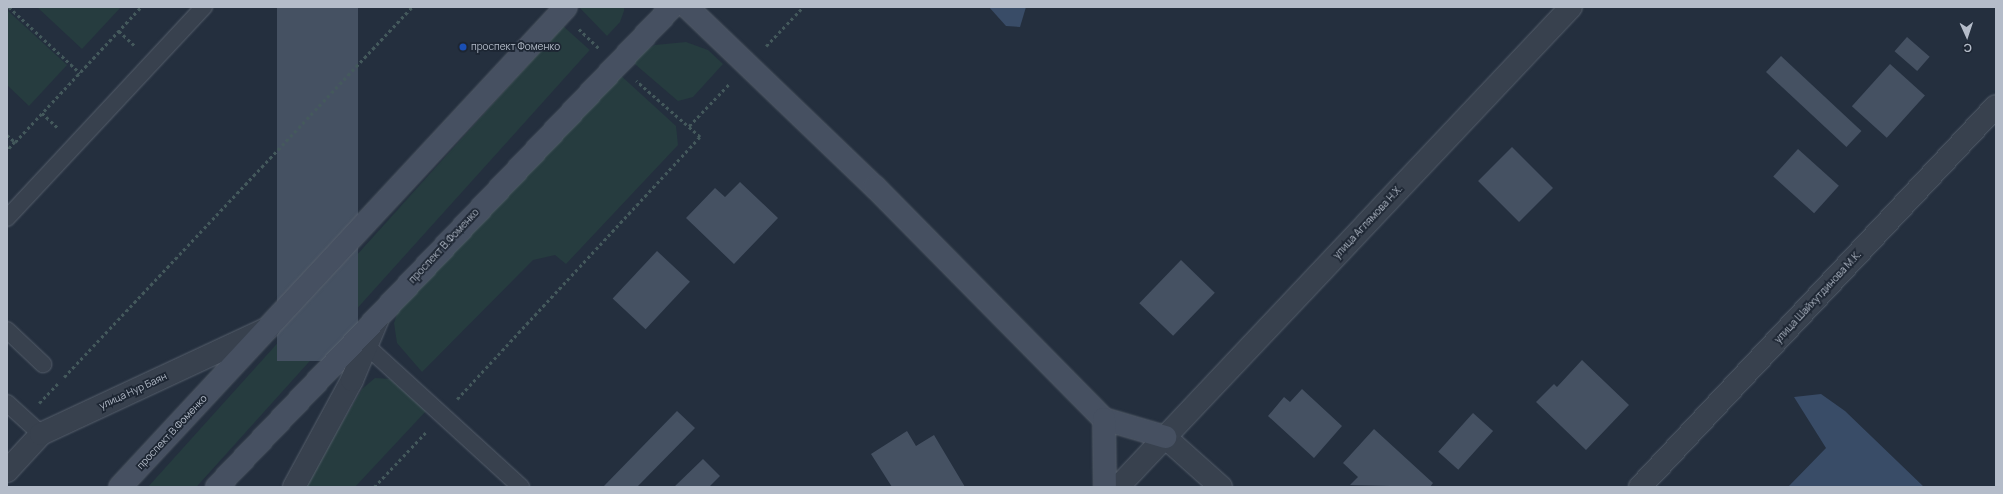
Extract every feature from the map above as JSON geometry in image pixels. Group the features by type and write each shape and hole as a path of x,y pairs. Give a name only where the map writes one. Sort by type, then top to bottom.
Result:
{"main road":[{"name":"проспект В.Фоменко","path":"120,487 566,7"},
{"name":"проспект В.Фоменко","path":"217,487 362,342 380,313 672,7"},
{"path":"687,7 875,187 1104,419 1164,437"},
{"path":"1104,419 1105,487"}],"street":[{"name":"улица Аглямова Н.Х.","path":"1118,487 1572,7"},
{"name":"улица Шайхутдинова М.К.","path":"1640,487 1996,106"},
{"name":"улица Нур Баян","path":"7,471 41,434 269,328"},
{"path":"294,487 352,380 362,342"},
{"path":"1164,437 1221,487"}],"lane":[{"path":"7,218 204,7"},
{"path":"7,330 43,364"},
{"path":"362,342 521,487"},
{"path":"7,403 41,434"}],"path":[{"path":"9,7 80,73"},
{"path":"7,151 141,7"},
{"path":"24,419 412,7"},
{"path":"579,29 603,52"},
{"path":"374,487 700,137 631,77"},
{"path":"7,135 15,142"}],"green space":[{"path":"37,7 121,7 82,49"},
{"path":"579,7 624,7 624,11 620,22 607,36"},
{"path":"7,10 67,65 29,106 7,85"},
{"path":"563,26 590,50 196,487 148,487"},
{"path":"686,42 708,50 723,64 693,97 678,101 629,59 655,45"},
{"path":"618,73 676,126 678,145 566,264 555,255 533,260 422,372 397,343 394,323 398,311"},
{"path":"375,378 390,379 426,411 355,487 304,487 362,389"}],"water":[{"path":"989,7 1026,7 1020,27 1006,26"},
{"path":"1821,394 1845,411 1924,487 1788,487 1826,448 1794,397"}],"building":[{"path":"277,7 358,7 358,361 277,361"},
{"path":"1907,37 1930,57 1917,71 1895,51"},
{"path":"1781,56 1861,131 1846,147 1766,72"},
{"path":"1890,64 1925,95 1887,138 1852,106"},
{"path":"1512,147 1553,188 1519,222 1478,181"},
{"path":"1798,149 1839,186 1814,213 1773,176"},
{"path":"740,182 778,218 734,264 686,218 715,188 725,197"},
{"path":"657,251 690,282 646,329 613,299"},
{"path":"1181,260 1215,293 1173,336 1139,303"},
{"path":"1582,360 1629,405 1586,450 1536,402 1554,384 1557,387"},
{"path":"1302,389 1342,426 1314,458 1268,416 1284,397 1290,402"},
{"path":"677,411 695,428 637,487 603,487"},
{"path":"1473,413 1493,431 1458,470 1438,452"},
{"path":"1374,429 1433,483 1430,487 1350,485 1358,477 1343,463"},
{"path":"907,431 916,446 934,435 965,487 892,487 871,454"},
{"path":"703,459 720,476 709,487 674,487"}],"place":[{"name":"проспект Фоменко","path":"463,47"}]}
